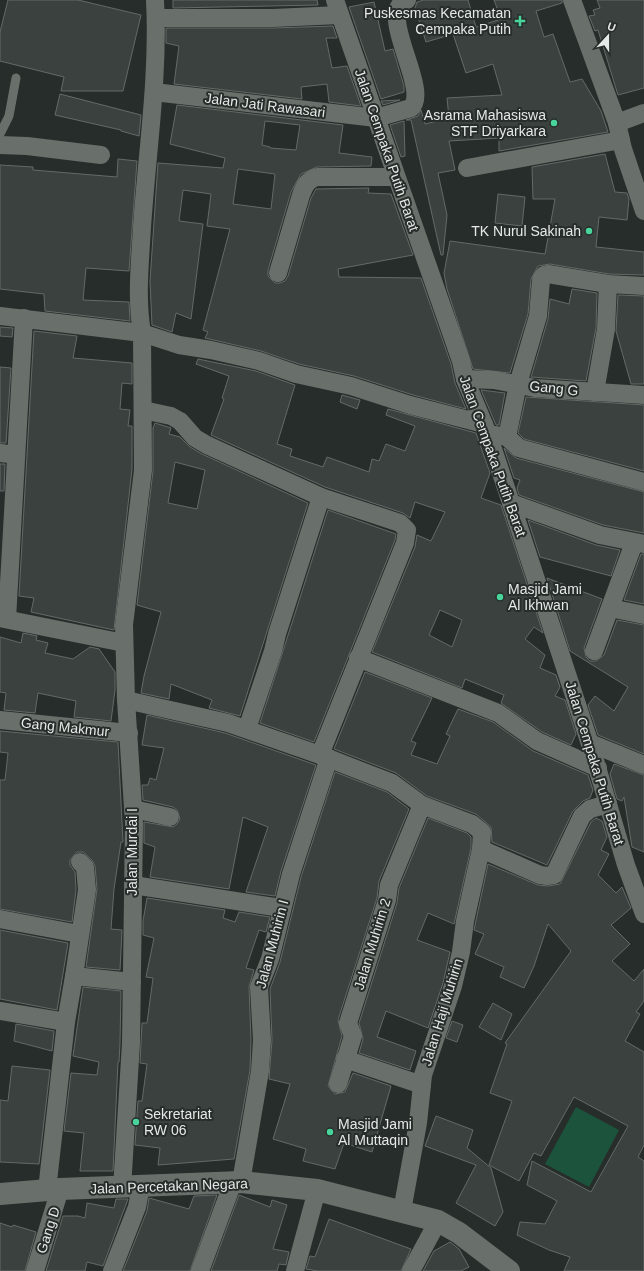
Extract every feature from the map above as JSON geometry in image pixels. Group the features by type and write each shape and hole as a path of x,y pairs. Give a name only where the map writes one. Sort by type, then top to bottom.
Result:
{"main road":[{"name":"Jalan Percetakan Negara","path":"0,1194 54,1189 237,1182 317,1190 438,1221 459,1233 509,1271"}],"street":[{"name":"Jalan Murdai I","path":"112,1271 137,1207 131,1187 133,809 126,700 124,625 143,470 142,333 138,282 154,92 155,0"},
{"path":"376,118 411,108 414,103 408,63 396,24 396,13 399,6 407,0"},
{"path":"572,0 617,123 644,211"},
{"path":"156,18 279,18 338,8"},
{"name":"Jalan Cempaka Putih Barat","path":"338,8 465,379 486,429 511,503 598,768 626,865 644,914"},
{"name":"Jalan Jati Rawasari","path":"154,92 376,118"},
{"path":"617,123 644,114"},
{"path":"467,168 621,140"},
{"path":"0,145 33,147 101,155"},
{"path":"278,273 301,195 309,179 317,177 395,177"},
{"path":"507,437 518,384 538,316 541,280 544,275 548,274 608,284 644,286"},
{"path":"595,392 606,329 608,284"},
{"path":"0,316 142,333 178,345 211,350 259,361 296,374 351,386 486,429 507,437 519,448 644,482"},
{"path":"24,318 8,454 3,618 124,643"},
{"name":"Gang G","path":"465,379 494,380 535,388 644,395"},
{"path":"143,410 171,416 180,421 195,438 207,445 321,498 277,634 274,651 247,729"},
{"name":"Jalan Muhirin I","path":"200,1271 237,1182 260,1072 262,1040 259,987 270,958 281,908 324,756 358,658 406,539 407,530 400,523 321,498"},
{"path":"511,503 600,535 639,544 610,608 594,651"},
{"path":"610,608 644,615"},
{"path":"358,658 498,713 537,741 598,768"},
{"path":"126,700 247,729 324,756 392,783 422,805"},
{"name":"Gang Makmur","path":"0,720 129,733"},
{"path":"590,743 644,765"},
{"path":"481,849 540,875 554,875 582,816 590,809 608,804"},
{"name":"Jalan Haji Muhirin","path":"402,1211 418,1123 423,1075 453,986 461,952 465,920 481,849 482,832 479,828 422,805"},
{"name":"Jalan Muhirin 2","path":"338,1084 352,1036 348,1023 388,900 389,885 422,805"},
{"path":"133,809 170,817"},
{"name":"Gang D","path":"35,1271 54,1189 66,1022 87,890 85,867 80,862"},
{"path":"133,885 281,908"},
{"path":"0,919 79,934"},
{"path":"74,976 132,982"},
{"path":"0,1011 66,1022"},
{"path":"346,1059 422,1085"},
{"path":"295,1271 317,1190"},
{"path":"411,1271 438,1221"}],"lane":[{"path":"0,134 9,116 16,78"}],"green space":[{"path":"576,1107 619,1130 589,1187 545,1164"}],"building":[{"path":"8,0 78,0 141,15 123,91 61,91 64,77 0,61 0,32"},
{"path":"173,0 317,0 318,5 173,8"},
{"path":"424,0 468,0 476,27 501,19 494,0 562,0 562,3 536,11 544,37 553,34 570,82 582,79 601,111 608,132 499,151 499,138 449,141 455,170 438,173 447,215 443,255 441,255 411,120 406,120 418,116 421,110 425,124 449,118 447,98 502,95 493,64 466,73 453,34 426,42 415,8 417,2"},
{"path":"597,0 644,0 644,88 618,95 598,30 595,31 589,16 595,15 593,10 600,8"},
{"path":"374,2 385,51 393,49 404,86 404,92 381,99 349,7"},
{"path":"333,26 337,38 326,38 332,68 347,66 361,106 329,102 327,84 301,87 302,99 174,84 179,46 166,43 166,28 273,28"},
{"path":"60,94 141,115 139,136 121,130 55,115"},
{"path":"400,100 383,105 381,101"},
{"path":"177,105 343,125 339,153 372,157 371,166 317,167 301,174 291,192 268,270 268,276 275,283 280,283 285,281 288,276 311,198 316,189 369,188 368,193 391,194 413,255 338,269 339,277 421,278 451,364 455,383 466,409 413,395 354,376 299,364 261,351 205,338 208,332 203,330 230,229 207,226 211,194 183,190 179,221 203,224 191,319 176,313 172,332 152,325 150,281 158,163 223,168 225,158 170,144","holes":["265,121 300,125 296,150 270,148 262,145","238,169 275,174 271,209 233,204"]},
{"path":"404,121 405,156 401,157 390,125"},
{"path":"605,154 615,192 627,193 629,199 627,220 599,217 596,247 644,252 644,275 609,274 550,264 538,266 531,279 528,314 510,373 473,369 447,289 444,273 450,241 545,254 555,199 533,199 532,167"},
{"path":"118,159 137,161 129,271 86,268 83,300 129,302 130,321 45,311 44,294 0,289 0,165 33,167 33,170 117,177"},
{"path":"498,194 525,197 522,226 495,223"},
{"path":"572,289 597,293 596,328 586,381 531,377 548,319 550,299 569,304"},
{"path":"618,295 644,296 644,384 631,384 616,331"},
{"path":"0,327 13,328 12,337 0,336"},
{"path":"34,331 77,336 73,358 132,363 132,384 122,383 120,409 130,410 128,426 132,426 132,469 114,630 31,612 34,598 19,596"},
{"path":"198,359 256,371 295,385 277,444 292,449 290,456 323,467 327,457 369,472 372,459 379,461 386,444 405,451 415,426 386,415 388,409 476,433 490,473 481,498 501,505 543,633 534,627 525,639 545,655 540,668 556,675 560,687 555,696 565,700 576,734 571,745 542,732 501,703 504,695 465,679 462,688 372,652 415,547 417,535 431,541 445,512 415,502 410,518 403,513 325,487 211,435 224,399 222,398 229,376 196,364","holes":["440,610 462,620 452,647 429,635"]},
{"path":"0,367 11,368 6,443 0,443"},
{"path":"481,390 505,393 499,425 496,425"},
{"path":"342,395 360,400 357,409 340,402"},
{"path":"526,397 644,405 644,471 524,439 518,433"},
{"path":"155,423 171,428 169,434 180,437 190,447 202,454 308,503 240,716 209,708 212,700 171,684 169,699 141,693 161,612 137,605 153,471 153,428","holes":["175,462 205,470 197,509 168,503"]},
{"path":"504,448 516,458 644,492 644,533 603,525 519,495 517,488 520,480 514,478"},
{"path":"0,464 5,464 4,491 0,491"},
{"path":"328,510 396,534 395,540 314,742 260,723"},
{"path":"528,520 596,545 620,550 611,576 540,557"},
{"path":"641,554 644,554 644,604 624,600"},
{"path":"547,578 602,599 584,648 586,657 590,661 596,661 604,655 617,620 644,625 644,754 598,735 588,705 595,696 614,711 628,687 570,651"},
{"path":"23,633 37,636 36,640 48,643 45,653 73,659 90,647 99,649 115,672 115,690 111,721 74,717 76,701 38,693 35,713 4,710 6,693 0,692 0,637 21,643"},
{"path":"365,672 432,698 411,741 416,743 411,755 437,764 450,736 446,734 458,709 493,722 533,751 588,775 593,790 590,798 583,801 573,811 547,865 492,842 491,827 476,814 427,796 396,773 334,749"},
{"path":"147,715 225,733 316,765 281,871 275,896 246,892 268,827 243,817 229,889 150,877 155,847 144,843 144,822 173,827 180,819 177,810 173,807 143,800 142,785 148,785 150,778 156,780 164,748 142,745"},
{"path":"0,731 118,742 123,842 121,842 114,889 111,929 122,930 120,970 86,967 97,889 95,866 92,860 83,852 77,852 70,860 70,865 75,872 76,890 72,922 0,909 0,780 5,780 8,753 0,752"},
{"path":"614,764 644,775 644,852 632,847 624,797 622,801 617,799 610,774"},
{"path":"335,772 387,792 409,809 379,881 377,898 338,1020 342,1036 328,1086 335,1094 345,1092 353,1073 391,1086 372,1152 344,1143 335,1169 303,1161 306,1149 273,1139 290,1084 269,1079 272,1040 270,989 280,962 301,877"},
{"path":"428,818 467,833 471,837 471,848 454,924 428,913 417,940 450,952 443,983 428,1028 386,1011 377,1037 416,1051 410,1070 359,1053 363,1039 359,1023 397,903 399,888"},
{"path":"596,818 602,821 607,837 601,850 609,854 598,875 616,893 622,887 631,908 611,925 630,944 612,961 634,981 644,969 644,1001 636,1012 640,1014 625,1041 644,1052 644,1145 638,1157 644,1161 644,1271 564,1271 570,1257 549,1250 517,1235 520,1222 545,1224 557,1201 527,1185 532,1161 591,1192 628,1126 574,1097 541,1156 534,1153 519,1181 489,1165 512,1101 490,1093 507,1044 505,1043 571,951 548,924 534,966 524,988 500,977 504,967 475,954 484,934 474,930 488,864 538,885 548,886 560,884 591,822"},
{"path":"147,898 225,910 223,918 235,922 239,912 270,917 266,932 259,930 246,968 254,970 249,987 251,1040 250,1070 234,1159 158,1165 160,1148 135,1145 138,1101 142,1101 147,1064 140,1063 142,1023 147,1023 153,978 146,977 154,938 143,935 143,921"},
{"path":"0,930 68,943 57,1010 0,999"},
{"path":"83,987 121,991 120,1043 113,1171 80,1171 84,1133 64,1131 71,1073 97,1075 99,1062 73,1056"},
{"path":"493,1003 512,1014 501,1040 479,1027"},
{"path":"452,1021 463,1025 457,1042 446,1038"},
{"path":"16,1024 54,1031 52,1051 14,1041"},
{"path":"12,1066 50,1070 39,1164 0,1162 0,1100 8,1101"},
{"path":"436,1116 473,1130 467,1148 491,1168 503,1212 495,1226 456,1203 476,1165 425,1146"},
{"path":"217,1195 190,1271 123,1271 147,1211 149,1198 189,1209 194,1196"},
{"path":"239,1195 270,1207 272,1200 287,1205 273,1249 289,1252 286,1265 279,1264 277,1271 211,1271"},
{"path":"116,1199 128,1199 103,1266 87,1262 85,1271 46,1271 63,1216 78,1216 85,1218 87,1203 114,1208"},
{"path":"329,1219 411,1249 401,1271 318,1271 306,1269 310,1256 315,1257"},
{"path":"0,1223 12,1227 13,1225 36,1232 25,1271 0,1271"},
{"path":"450,1242 459,1249 469,1267 461,1271 423,1271 434,1251"}],"place":[{"name":"Puskesmas Kecamatan Cempaka Putih","path":"520,21"},
{"name":"Asrama Mahasiswa STF Driyarkara","path":"554,123"},
{"name":"TK Nurul Sakinah","path":"589,231"},
{"name":"Masjid Jami Al Ikhwan","path":"500,597"},
{"name":"Sekretariat RW 06","path":"136,1122"},
{"name":"Masjid Jami Al Muttaqin","path":"330,1132"}]}
